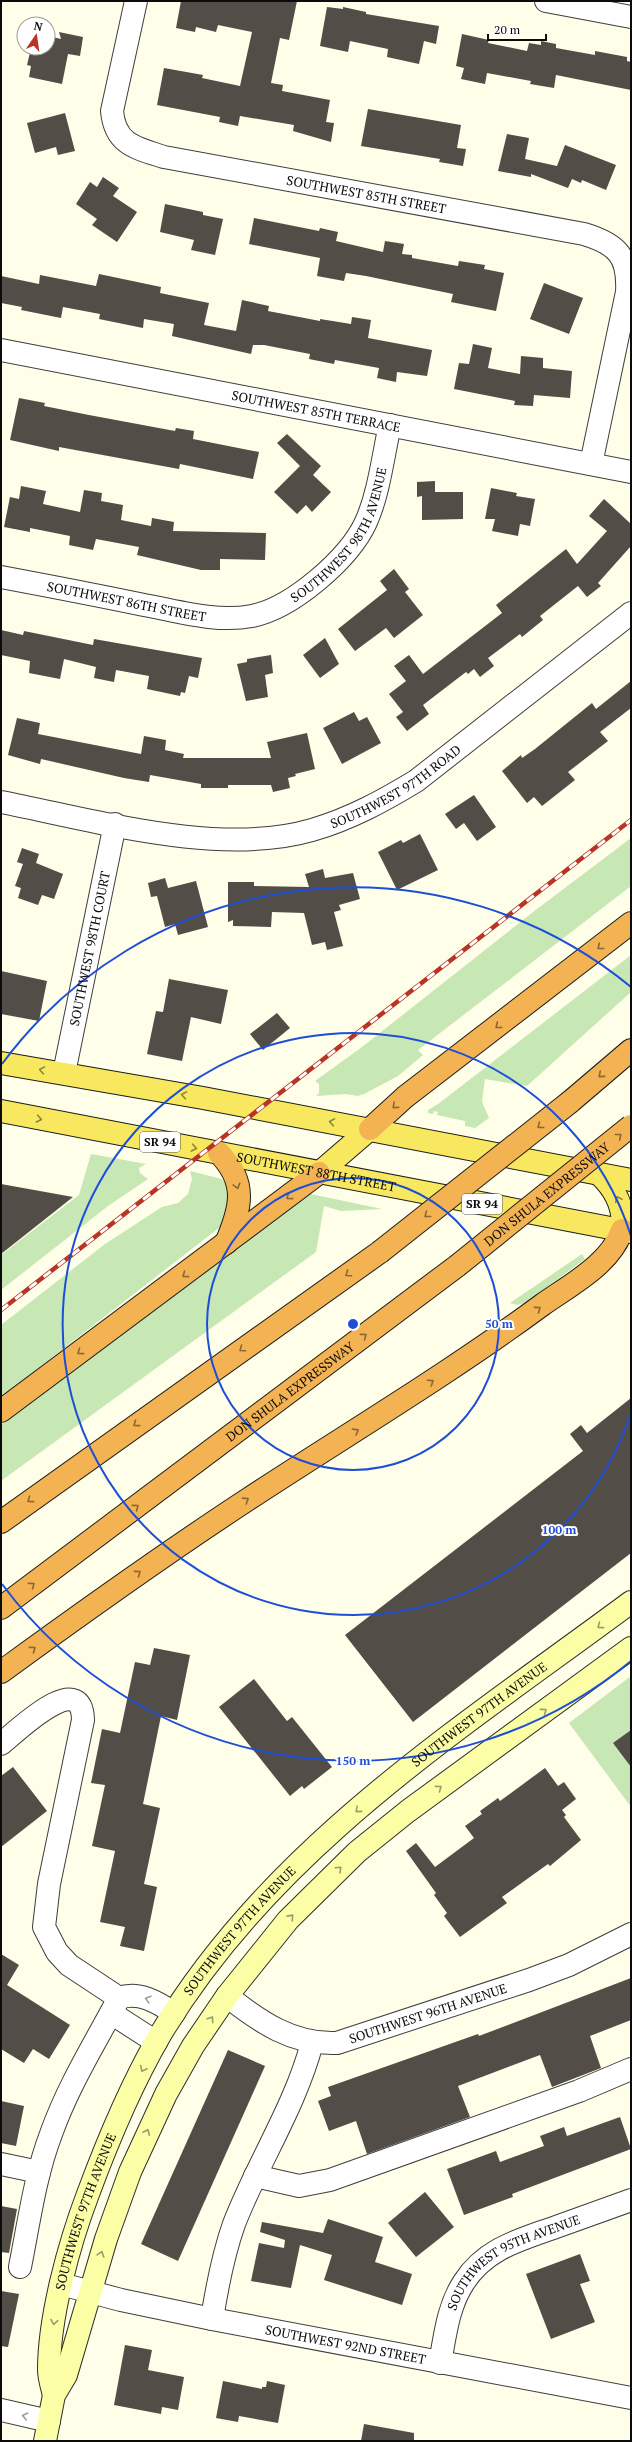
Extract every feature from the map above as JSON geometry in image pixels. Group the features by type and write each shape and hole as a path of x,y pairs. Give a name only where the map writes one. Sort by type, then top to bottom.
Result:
{"highway":[{"path":"370,1129 406,1097 631,923"},
{"path":"1,1522 380,1252 570,1102 631,1050"},
{"name":"DON SHULA EXPRESSWAY","path":"1,1608 458,1266 631,1126"},
{"path":"219,1153 230,1164 240,1197 237,1216 225,1245"},
{"path":"1,1411 225,1245 319,1172"},
{"path":"1,1672 156,1560 398,1404 526,1317 598,1264 614,1248 627,1231"}],"main road":[{"path":"1,1063 64,1073 370,1129 631,1180"},
{"name":"SOUTHWEST 88TH STREET","path":"1,1111 627,1231"},
{"path":"319,1172 370,1129"},
{"path":"599,1174 609,1183 621,1205 627,1231"}],"street":[{"name":"SOUTHWEST 85TH STREET","path":"136,1 112,111 114,125 118,134 142,150 164,157 584,234 597,238 617,250 626,268 628,292 591,464"},
{"path":"546,1 631,17"},
{"name":"SOUTHWEST 85TH TERRACE","path":"1,350 631,472"},
{"name":"SOUTHWEST 98TH AVENUE","path":"253,616 273,608 314,582 337,562 355,540 366,522 390,425"},
{"name":"SOUTHWEST 86TH STREET","path":"1,577 202,616 224,618 253,616"},
{"name":"SOUTHWEST 97TH ROAD","path":"1,802 196,838 243,839 294,834 344,820 383,801 416,781 631,613"},
{"name":"SOUTHWEST 98TH COURT","path":"64,1073 115,824"},
{"name":"SOUTHWEST 97TH AVENUE","path":"54,2395 49,2366 61,2284 75,2230 93,2181 129,2096 156,2042 174,2013 200,1977 245,1920 291,1870 388,1785 422,1756 631,1602"},
{"name":"SOUTHWEST 97TH AVENUE","path":"47,2431 54,2395 66,2375 115,2211 144,2140 183,2063 226,1996 300,1906 351,1858 408,1811 631,1648"},
{"path":"1,1744 51,1704 70,1700 76,1701 82,1708 83,1720 49,1884 44,1927 57,1952 69,1965 156,2042"},
{"path":"388,1785 408,1811"},
{"name":"SOUTHWEST 96TH AVENUE","path":"226,1996 277,2030 312,2043 348,2041 522,1983 568,1965 631,1934"},
{"path":"200,1977 226,1996"},
{"path":"20,2267 39,2172 63,2104 115,2006 129,1994 142,1997 174,2013"},
{"path":"212,2318 228,2242 255,2176 293,2099 312,2043"},
{"path":"255,2176 299,2186 330,2180 579,2091 631,2069"},
{"path":"1,2164 39,2172"},
{"name":"SOUTHWEST 95TH AVENUE","path":"440,2363 448,2323 457,2295 464,2283 483,2259 508,2244 631,2200"},
{"name":"SOUTHWEST 92ND STREET","path":"61,2284 90,2292 212,2318 440,2363 631,2398"},
{"path":"1,2410 47,2431"}],"green space":[{"path":"631,838 631,886 418,1050 423,1055 398,1076 358,1096 346,1094 316,1096 319,1093 319,1084 315,1081 362,1047 537,909"},
{"path":"631,955 631,992 527,1086 485,1079 482,1102 489,1118 475,1128 465,1126 465,1121 437,1115 438,1112 434,1111 433,1114 428,1113 428,1110 438,1104"},
{"path":"91,1154 146,1164 139,1168 140,1173 148,1179 108,1206 1,1290 1,1255 79,1195"},
{"path":"190,1171 222,1179 226,1184 229,1195 229,1206 224,1224 1,1397 1,1325 105,1244 162,1207 178,1203 188,1194 192,1179"},
{"path":"306,1193 382,1209 341,1211 324,1206 316,1252 1,1481 1,1425"},
{"path":"582,1254 585,1259 525,1303 517,1305 510,1303"},
{"path":"631,1676 631,1807 569,1723"}],"building":[{"path":"181,1 297,1 289,40 280,38 271,83 283,85 282,91 330,100 326,122 334,123 331,142 293,131 294,125 240,116 238,126 219,122 220,117 157,105 164,68 203,75 202,78 240,86 252,32 218,25 216,32 196,27 195,32 176,28"},
{"path":"327,7 343,9 343,7 366,12 366,14 439,26 436,44 424,41 419,64 387,57 388,49 350,41 348,52 320,46"},
{"path":"59,32 83,37 80,56 68,54 62,84 29,77 31,66 27,65 29,56 56,56 56,38 61,39"},
{"path":"462,34 489,40 488,43 527,51 529,43 541,45 541,41 556,44 556,48 595,55 595,51 627,57 627,61 631,62 631,90 556,75 554,88 530,84 531,81 487,73 485,84 461,79 464,68 456,66"},
{"path":"368,109 461,125 457,148 466,149 463,166 439,162 440,159 361,146"},
{"path":"65,113 75,151 58,155 56,147 35,153 27,123"},
{"path":"507,134 529,138 525,159 557,166 565,145 616,165 606,190 582,180 581,183 572,179 568,188 531,174 531,177 498,171"},
{"path":"103,177 119,188 113,196 137,212 117,242 92,225 97,219 76,204 90,182 97,187"},
{"path":"165,204 203,212 203,215 223,219 215,255 191,250 194,240 160,232"},
{"path":"254,218 319,231 320,228 338,232 336,241 383,252 385,241 404,244 402,254 412,255 412,258 458,266 459,261 485,265 484,269 504,273 496,311 451,302 453,294 366,276 346,273 344,281 317,276 320,258 249,244"},
{"path":"99,274 161,287 160,293 209,303 204,325 236,331 242,300 269,306 268,311 320,321 320,319 351,324 352,317 371,320 368,338 432,350 427,376 397,372 396,382 377,378 379,368 335,360 334,364 309,359 310,354 264,345 253,345 251,354 172,336 174,324 144,319 143,328 99,319 100,314 63,307 61,318 21,310 22,307 1,303 1,276 39,284 40,275 96,286"},
{"path":"544,283 583,298 569,334 530,319"},
{"path":"473,344 492,348 488,368 520,374 521,356 543,358 543,368 572,371 570,398 534,395 533,406 514,405 515,401 454,389 459,363 469,364"},
{"path":"19,398 45,403 44,406 89,415 175,431 176,428 194,431 193,439 259,452 253,479 180,464 179,469 59,447 59,451 10,440"},
{"path":"287,434 321,466 313,475 331,492 312,512 306,505 297,514 274,492 300,466 277,443"},
{"path":"435,481 435,492 463,492 463,519 422,520 422,496 417,497 417,482"},
{"path":"21,486 46,491 43,504 80,512 84,490 102,493 101,501 123,505 121,520 151,526 152,518 174,522 173,531 266,533 265,560 220,559 220,570 201,570 137,555 139,547 96,539 93,550 69,545 70,536 30,528 30,532 4,527 10,497 19,499"},
{"path":"491,488 517,493 516,496 535,499 530,526 520,524 518,536 492,531 495,519 485,519"},
{"path":"604,499 631,524 631,546 598,583 601,586 587,597 578,586 540,616 543,620 522,637 520,634 488,658 494,666 480,677 474,669 468,674 466,672 423,705 429,714 407,731 396,717 403,712 389,694 406,681 394,666 409,655 423,674 502,613 496,605 566,549 577,564 607,531 589,516"},
{"path":"394,569 409,589 405,592 423,615 394,638 386,628 355,651 338,629 387,590 380,581"},
{"path":"1,630 23,635 24,631 93,645 94,639 202,658 198,678 189,676 185,693 181,692 180,696 147,689 149,676 116,670 114,682 94,678 96,667 64,659 60,679 29,673 30,661 1,655"},
{"path":"325,638 339,664 320,678 303,655"},
{"path":"271,655 273,673 265,675 268,697 246,701 237,664 247,662 247,659"},
{"path":"631,681 631,708 600,732 608,741 568,772 575,780 542,806 534,797 527,803 502,771 521,755 522,758 535,749 592,703 596,709"},
{"path":"354,712 359,721 367,717 381,743 342,764 323,728"},
{"path":"17,718 40,723 38,734 141,754 144,736 166,740 165,750 184,754 183,758 271,758 267,742 307,733 315,769 295,774 296,776 288,778 290,788 273,792 271,785 228,785 228,788 201,788 201,784 150,775 149,782 124,778 41,759 40,764 8,755"},
{"path":"474,795 496,827 477,841 464,823 456,829 445,814"},
{"path":"420,834 438,870 397,890 378,852 401,840 403,843"},
{"path":"22,848 39,854 36,863 63,874 54,899 42,895 38,905 18,898 21,888 15,886 23,864 17,862"},
{"path":"323,869 325,878 353,873 360,899 339,905 341,910 334,912 343,946 327,950 325,942 312,945 304,913 272,912 271,927 233,926 233,920 228,922 228,882 254,882 254,886 309,887 305,874"},
{"path":"165,878 168,888 196,881 208,927 178,935 175,924 165,927 157,896 151,897 148,883"},
{"path":"1,971 47,981 39,1021 1,1014"},
{"path":"169,979 228,990 221,1024 191,1017 182,1061 147,1054 156,1011 163,1012"},
{"path":"277,1013 290,1028 263,1050 250,1034"},
{"path":"1,1184 73,1197 1,1254"},
{"path":"631,1398 631,1553 413,1722 345,1635 583,1451 570,1434 581,1425 587,1433"},
{"path":"154,1648 190,1655 177,1720 161,1716 143,1804 160,1808 144,1884 157,1887 144,1951 120,1946 125,1927 100,1922 115,1851 92,1846 105,1785 91,1783 102,1729 120,1733 135,1662 150,1665"},
{"path":"254,1679 287,1721 292,1717 332,1767 304,1789 302,1786 290,1796 219,1707"},
{"path":"631,1730 631,1767 613,1743"},
{"path":"13,1767 47,1811 1,1847 1,1776"},
{"path":"545,1768 558,1786 564,1782 576,1799 562,1810 566,1815 564,1817 581,1840 550,1866 548,1864 502,1897 507,1903 460,1937 444,1916 447,1913 434,1895 436,1893 406,1851 416,1843 435,1867 474,1838 465,1826 482,1814 480,1811 498,1798 500,1801"},
{"path":"1,1954 19,1965 7,1985 70,2025 49,2059 33,2049 24,2063 1,2049"},
{"path":"631,1978 631,2020 590,2036 601,2068 552,2087 540,2055 458,2086 470,2117 367,2154 356,2121 329,2131 318,2101 331,2096 328,2087 478,2034 479,2036"},
{"path":"228,2050 265,2066 178,2261 141,2244"},
{"path":"1,2101 24,2106 16,2146 1,2143"},
{"path":"620,2117 631,2149 512,2194 513,2197 464,2215 447,2169 496,2151 500,2162 544,2146 540,2136 564,2127 567,2136"},
{"path":"425,2192 454,2227 416,2257 388,2223"},
{"path":"1,2206 17,2209 9,2253 1,2252"},
{"path":"328,2219 383,2237 375,2262 412,2274 402,2305 324,2280 332,2255 300,2245 291,2288 251,2281 259,2243 284,2248 285,2240 260,2232 262,2222 323,2233"},
{"path":"580,2254 590,2281 580,2284 595,2322 551,2339 526,2274"},
{"path":"1,2291 19,2294 8,2347 1,2346"},
{"path":"125,2345 152,2350 148,2370 184,2377 178,2410 162,2407 161,2414 114,2405"},
{"path":"223,2381 262,2389 262,2387 266,2387 267,2381 285,2385 278,2423 239,2416 238,2422 216,2418"},
{"path":"364,2424 414,2433 414,2441 361,2441"}],"railway":[{"path":"1,1310 631,820"}]}
